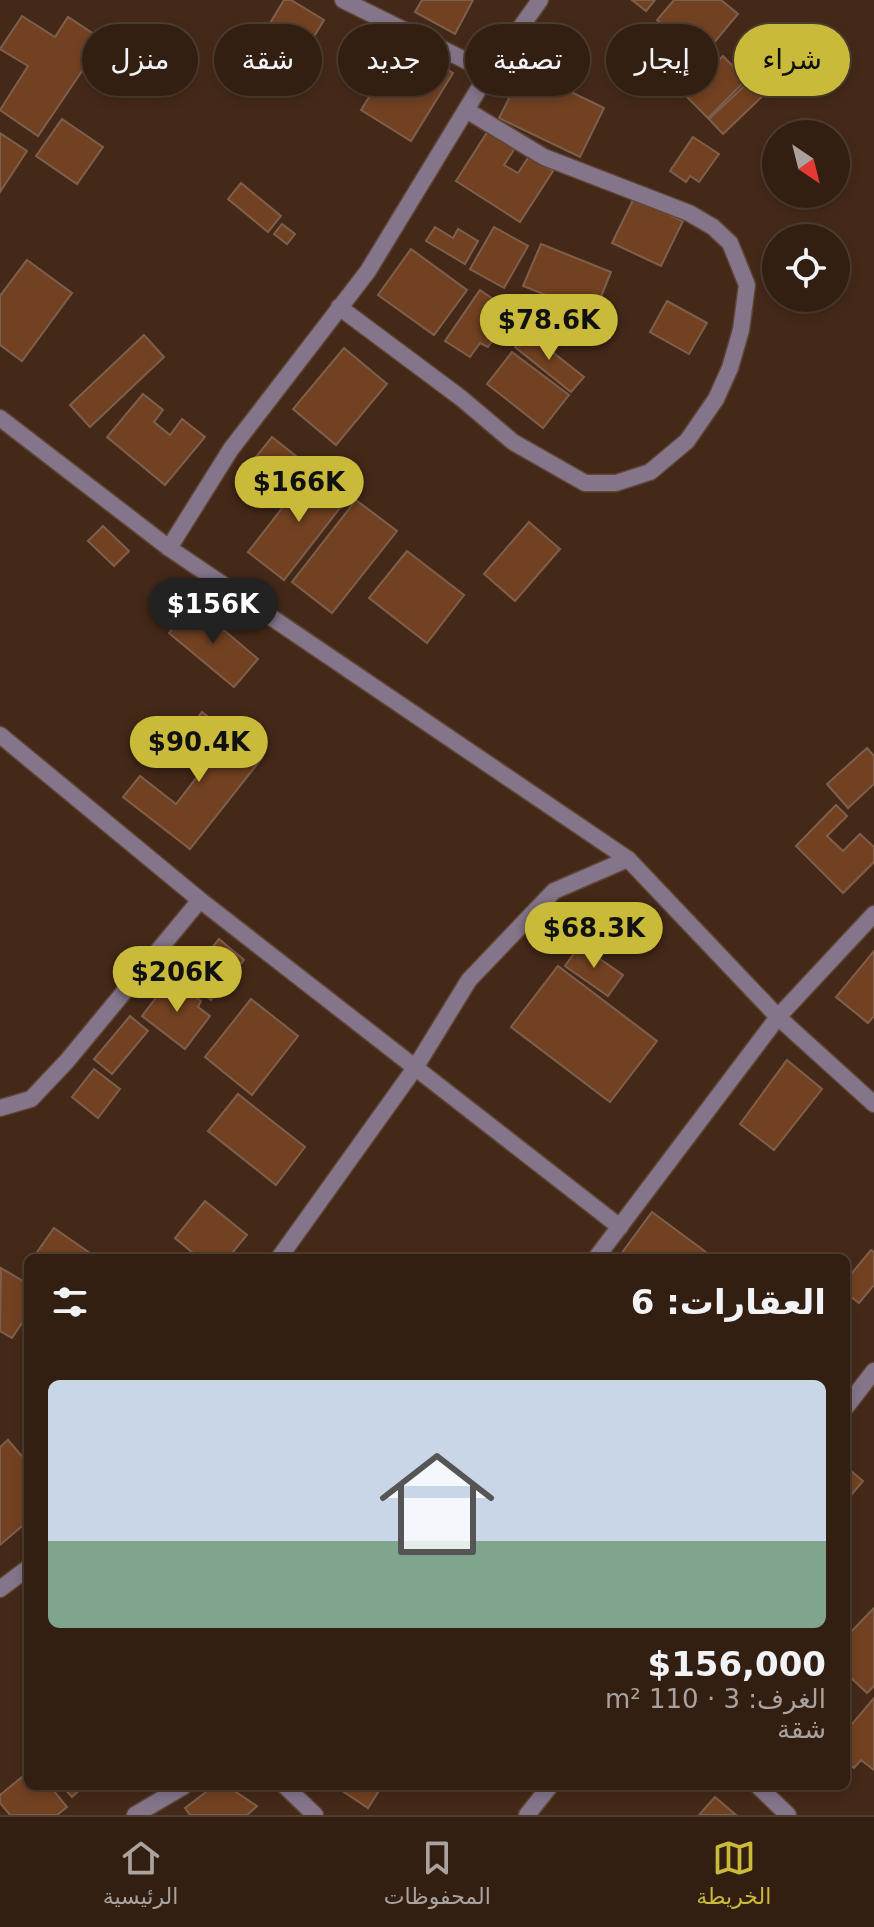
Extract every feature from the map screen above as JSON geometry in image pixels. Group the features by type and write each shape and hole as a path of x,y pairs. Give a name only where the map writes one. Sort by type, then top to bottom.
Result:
{"street":[{"path":"343,0 465,60"},
{"path":"523,24 540,0"},
{"path":"169,548 231,449 368,271 474,96"},
{"path":"339,307 461,398 513,442 585,483 616,483 650,472 687,441 716,399 730,368 741,330 747,285 730,243 713,227 689,213 544,157 466,110"},
{"path":"0,418 169,548 628,859 778,1017 874,1104"},
{"path":"0,735 200,900 620,1227"},
{"path":"282,1254 415,1068 469,980 554,891 628,859"},
{"path":"0,1108 31,1099 67,1061 200,900"},
{"path":"599,1254 778,1017 874,914"},
{"path":"850,1402 874,1371"},
{"path":"0,1589 24,1571"},
{"path":"135,1815 177,1790"},
{"path":"289,1790 315,1815"},
{"path":"527,1815 547,1790"},
{"path":"762,1790 788,1815"}],"building":[{"path":"284,0 291,0 324,20 322,24 269,24"},
{"path":"422,0 473,0 455,34 449,31 449,24 437,24 415,12"},
{"path":"632,0 655,0 646,11"},
{"path":"674,0 721,0 738,14 718,38 718,24 662,24 657,20"},
{"path":"22,16 55,37 68,17 82,26 82,71 38,136 0,110 28,66 0,49"},
{"path":"723,56 734,67 734,92 708,118 686,96 718,96 718,61"},
{"path":"370,96 439,96 411,141 361,110"},
{"path":"510,96 579,96 604,108 580,157 499,118"},
{"path":"734,96 763,96 723,134 709,119"},
{"path":"62,119 103,147 77,184 36,156"},
{"path":"488,131 515,148 504,165 518,173 530,155 553,171 520,222 456,181"},
{"path":"0,133 27,151 0,192"},
{"path":"693,137 719,154 699,182 690,176 686,182 670,171"},
{"path":"241,183 281,216 268,232 228,199"},
{"path":"634,198 683,221 661,266 612,243"},
{"path":"282,224 295,234 287,244 274,234"},
{"path":"435,227 453,238 458,229 478,241 465,264 426,241"},
{"path":"494,227 528,246 504,288 470,269"},
{"path":"541,244 611,272 594,314 523,286"},
{"path":"411,249 467,290 434,335 378,295"},
{"path":"27,260 72,293 22,361 0,345 0,296"},
{"path":"480,290 507,309 492,329 498,333 488,347 480,343 470,357 445,341"},
{"path":"667,301 707,323 689,354 650,332"},
{"path":"527,332 584,377 571,392 515,347"},
{"path":"144,335 164,357 90,427 70,405"},
{"path":"344,348 387,384 336,445 293,409"},
{"path":"512,352 569,395 543,428 487,384"},
{"path":"143,394 163,410 154,422 170,435 182,419 205,437 165,485 107,437"},
{"path":"272,437 306,464 279,498 245,471"},
{"path":"314,467 350,495 284,580 248,552"},
{"path":"356,500 397,531 332,613 292,582"},
{"path":"529,522 560,549 515,601 484,574"},
{"path":"103,526 129,551 114,566 88,541"},
{"path":"407,551 464,595 427,643 369,598"},
{"path":"193,604 258,659 234,687 169,633"},
{"path":"202,712 262,758 190,849 123,797 140,776 176,804 210,760 182,738"},
{"path":"867,748 874,756 874,784 848,808 827,784"},
{"path":"836,805 847,816 827,836 843,851 860,834 874,847 874,862 843,893 796,846"},
{"path":"219,939 244,960 211,1000 186,979"},
{"path":"580,945 623,975 608,996 565,966"},
{"path":"874,951 874,1016 868,1023 836,997"},
{"path":"558,966 657,1041 610,1102 511,1027"},
{"path":"171,978 201,1001 198,1007 210,1016 185,1049 142,1016"},
{"path":"251,999 298,1036 252,1095 205,1057"},
{"path":"130,1016 148,1031 112,1074 94,1059"},
{"path":"787,1060 822,1089 774,1150 740,1124"},
{"path":"94,1069 120,1089 98,1118 72,1097"},
{"path":"238,1094 305,1147 276,1185 208,1131"},
{"path":"205,1201 247,1235 231,1254 194,1254 175,1238"},
{"path":"652,1212 709,1254 621,1254"},
{"path":"54,1228 91,1254 36,1254"},
{"path":"871,1250 874,1252 874,1285 859,1303 850,1296 850,1275"},
{"path":"1,1268 24,1282 24,1320 12,1338 0,1331"},
{"path":"8,1440 24,1458 24,1524 0,1545 0,1447"},
{"path":"850,1470 863,1481 850,1496"},
{"path":"874,1608 874,1686 867,1693 850,1677 850,1633"},
{"path":"874,1698 874,1770 861,1760 854,1768 850,1765 850,1726"},
{"path":"24,1775 24,1790 53,1790 67,1807 57,1815 10,1815 0,1803 0,1795"},
{"path":"66,1790 80,1790 72,1797"},
{"path":"209,1790 233,1790 257,1806 247,1815 190,1815 185,1808"},
{"path":"341,1790 379,1790 368,1808"},
{"path":"715,1797 736,1815 699,1815"}]}
